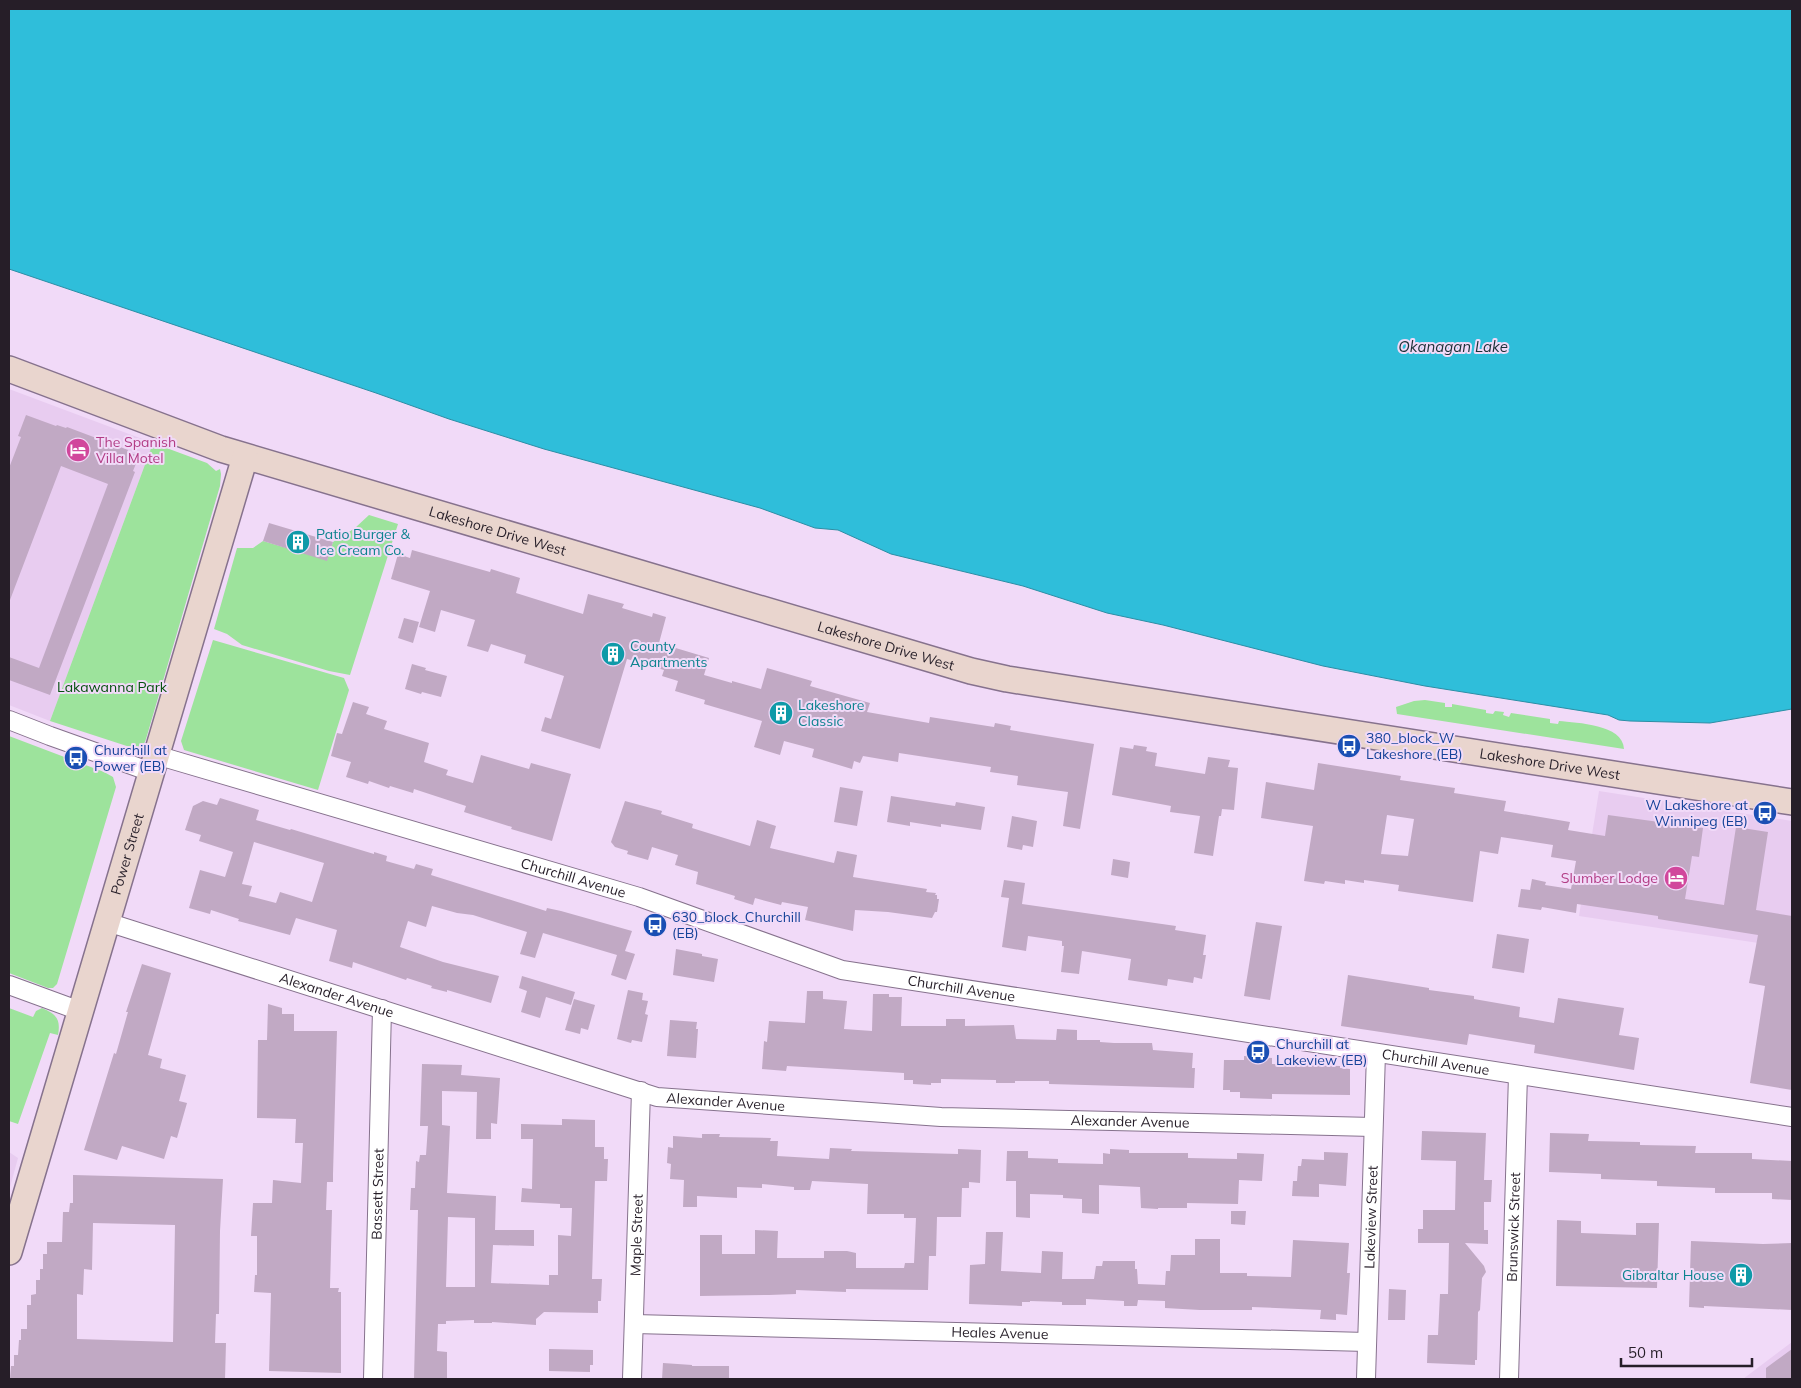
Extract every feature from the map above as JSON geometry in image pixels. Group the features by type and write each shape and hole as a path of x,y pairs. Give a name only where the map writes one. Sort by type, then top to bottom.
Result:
{"street":[{"name":"Lakeshore Drive West","path":"9,369 221,449 896,650 1007,679 1792,802"},
{"name":"Power Street","path":"9,1252 245,456"},
{"name":"Churchill Avenue","path":"9,720 50,736 639,897 842,970 1792,1117"},
{"name":"Alexander Avenue","path":"107,922 657,1097 940,1118 1373,1127"},
{"path":"9,985 80,1012"},
{"name":"Bassett Street","path":"373,1379 382,1009"},
{"name":"Lakeview Street","path":"1366,1379 1376,1053"},
{"name":"Brunswick Street","path":"1509,1379 1518,1075"},
{"name":"Maple Street","path":"632,1379 641,1091"},
{"name":"Heales Avenue","path":"634,1324 1367,1342"}],"shaded area":[{"path":"9,389 153,443 50,721 9,705"},
{"path":"1599,791 1792,821 1792,948 1579,916"},
{"path":"9,1152 18,1158 9,1191"},
{"path":"1792,1342 1792,1379 1743,1379"}],"green space":[{"name":"Lakawanna Park","path":"153,443 207,463 216,471 220,469 221,474 220,486 146,739 144,744 136,749 50,721"},
{"path":"369,515 398,524 350,675 329,671 242,645 227,634 214,629 237,548 253,548 263,541 327,560 333,542 355,528"},
{"name":"Lakawanna Park","path":"213,640 344,678 349,690 318,790 184,750 181,741"},
{"path":"1425,700 1445,703 1445,707 1452,707 1452,704 1486,710 1486,713 1504,712 1503,715 1509,717 1511,713 1550,719 1550,723 1558,724 1559,721 1598,726 1616,734 1622,741 1624,749 1397,714 1396,707 1414,701"},
{"path":"9,736 104,772 113,777 116,787 57,984 53,988 48,988 9,973"},
{"path":"9,1008 33,1017 36,1011 42,1008 54,1015 59,1025 58,1035 50,1033 18,1124 9,1121"}],"water":[{"name":"Okanagan Lake","path":"9,9 1792,9 1792,709 1710,723 1619,720 1608,715 1425,686 1323,666 1163,625 1107,613 1023,586 891,554 838,530 815,528 760,508 544,449 449,419 9,269"}],"building":[{"path":"26,415 56,426 67,427 139,456 133,471 135,472 50,695 9,680 9,657 39,668 108,484 61,466 9,600 9,468 21,437 18,436"},
{"name":"Patio Burger & Ice Cream Co.","path":"269,523 333,542 327,561 263,541"},
{"path":"412,550 490,572 491,569 520,578 516,593 583,614 588,594 624,604 622,608 652,617 653,613 666,617 659,643 709,658 704,675 732,683 732,681 761,689 767,668 812,681 810,686 870,703 867,712 929,723 930,717 994,727 995,723 1011,726 1010,730 1094,744 1080,829 1063,826 1068,792 1017,785 1018,776 990,772 991,767 899,753 898,762 863,756 860,763 854,761 852,769 812,757 814,749 784,741 780,755 754,747 762,721 704,704 705,700 675,691 678,681 662,676 664,670 627,659 600,749 541,731 545,717 551,719 564,676 524,663 526,655 491,644 488,652 467,646 475,620 441,610 435,632 419,627 430,591 391,579 398,554 410,558"},
{"path":"404,618 419,622 413,643 398,638"},
{"path":"412,664 447,676 441,697 405,689"},
{"path":"353,702 369,707 366,714 387,721 384,729 429,743 424,762 448,770 446,775 473,783 481,755 529,769 531,763 571,774 552,841 464,812 466,806 414,789 413,793 369,781 368,784 346,777 351,762 331,756 337,733 342,734"},
{"path":"1134,745 1147,747 1146,751 1157,753 1155,766 1205,774 1208,757 1230,760 1228,767 1238,768 1234,810 1222,809 1221,816 1219,816 1213,856 1194,853 1200,816 1170,812 1171,806 1112,795 1120,747 1133,749"},
{"path":"1318,763 1401,776 1400,780 1455,788 1454,793 1506,801 1504,811 1570,822 1568,830 1605,836 1608,815 1703,828 1699,857 1692,856 1685,899 1724,905 1736,827 1768,832 1756,910 1792,916 1792,1090 1750,1083 1765,986 1749,983 1758,935 1658,919 1658,916 1577,904 1576,913 1542,907 1541,910 1518,907 1521,889 1530,890 1532,879 1546,882 1545,885 1571,889 1576,861 1551,857 1553,845 1501,837 1498,854 1480,851 1473,902 1398,891 1399,885 1364,880 1364,883 1345,880 1345,884 1325,881 1324,884 1304,881 1313,826 1261,818 1266,782 1314,790","holes":["1387,815 1414,819 1408,856 1381,854"]},
{"path":"840,787 863,791 857,826 834,822"},
{"path":"891,796 955,806 956,802 985,807 981,830 941,824 941,827 910,822 910,826 887,822"},
{"path":"220,798 259,810 256,820 374,854 374,852 387,856 386,861 414,869 416,864 433,869 431,875 546,911 547,908 561,911 632,931 625,951 635,954 626,980 611,975 617,955 543,933 535,958 520,954 527,932 473,915 432,906 426,927 408,921 400,947 443,962 499,976 491,1003 447,990 447,992 431,988 432,986 407,978 406,980 353,962 352,968 329,961 337,930 296,918 290,935 238,921 239,919 211,910 210,914 189,908 200,870 225,877 233,852 199,841 201,835 185,830 193,806 203,801 217,805","holes":["254,842 324,863 312,902 280,892 276,903 249,896 252,886 242,884"]},
{"path":"625,801 662,811 661,814 693,824 692,828 750,846 757,820 776,826 770,848 834,863 837,851 857,855 853,877 927,889 926,892 936,893 937,899 939,899 937,912 935,912 932,918 855,910 853,931 805,920 808,907 782,902 781,905 755,898 753,905 734,899 735,896 696,884 698,872 675,865 678,855 652,847 648,860 627,854 628,851 615,847 611,842"},
{"path":"1012,816 1037,821 1033,847 1023,845 1022,850 1007,847"},
{"path":"1113,859 1130,862 1128,878 1111,875"},
{"path":"1004,880 1025,883 1022,904 1176,926 1175,930 1206,935 1203,955 1206,955 1202,979 1194,977 1193,983 1168,979 1167,986 1128,980 1131,959 1082,951 1079,974 1061,972 1064,946 1062,946 1062,941 1028,936 1026,951 1002,947 1009,898 1001,897"},
{"path":"1256,922 1282,926 1270,1000 1244,996"},
{"path":"1497,934 1529,939 1524,973 1492,968"},
{"path":"676,949 718,959 714,982 673,975"},
{"path":"142,964 171,973 148,1055 162,1059 160,1068 186,1075 179,1101 187,1103 177,1138 171,1136 164,1159 122,1146 117,1160 84,1150 114,1053 116,1054 128,1012 126,1012"},
{"path":"1348,975 1474,996 1474,999 1520,1007 1519,1017 1554,1023 1558,998 1624,1008 1619,1035 1639,1038 1634,1070 1534,1053 1535,1045 1469,1034 1467,1045 1341,1026"},
{"path":"522,976 575,992 571,1005 546,997 540,1018 521,1012 527,991 519,988"},
{"path":"628,990 643,993 642,1000 648,1001 645,1014 648,1015 642,1042 632,1040 631,1043 617,1039"},
{"path":"807,991 823,991 823,999 847,1001 844,1029 872,1031 873,994 889,994 889,997 902,997 901,1026 946,1026 946,1019 965,1019 965,1026 1014,1025 1016,1039 1056,1040 1057,1029 1077,1030 1077,1040 1100,1040 1100,1042 1114,1043 1152,1043 1153,1050 1193,1053 1192,1068 1195,1068 1194,1088 1049,1084 1049,1081 996,1083 996,1080 941,1079 941,1083 931,1083 931,1085 913,1084 913,1080 904,1080 904,1073 787,1066 786,1071 762,1069 764,1041 767,1042 769,1021 805,1023"},
{"path":"574,999 595,1005 588,1030 581,1028 580,1034 565,1030"},
{"path":"268,1004 282,1008 282,1014 294,1014 294,1031 337,1031 333,1182 327,1182 326,1210 332,1210 330,1288 339,1288 338,1292 341,1292 341,1373 269,1371 271,1293 254,1292 255,1275 257,1275 257,1236 251,1236 253,1203 272,1203 273,1180 301,1183 303,1143 295,1143 296,1119 257,1118 258,1040 267,1040"},
{"path":"670,1020 697,1022 696,1058 667,1056"},
{"path":"1244,1056 1272,1058 1272,1064 1340,1066 1340,1068 1350,1069 1350,1095 1272,1094 1272,1099 1240,1098 1240,1092 1223,1090 1224,1060 1244,1060"},
{"path":"422,1064 462,1065 461,1075 500,1078 497,1124 491,1123 491,1139 476,1139 477,1092 442,1091 442,1125 450,1126 447,1193 496,1196 495,1230 534,1230 534,1246 493,1245 491,1283 549,1285 549,1275 558,1275 558,1235 571,1236 572,1208 560,1208 560,1204 521,1202 522,1188 532,1189 533,1139 521,1139 521,1124 562,1125 562,1119 595,1120 595,1147 604,1147 604,1159 608,1159 607,1181 595,1181 592,1279 602,1279 601,1301 598,1301 598,1313 544,1312 536,1319 536,1325 492,1322 474,1323 474,1320 446,1321 446,1324 438,1324 437,1351 447,1352 447,1379 414,1379 418,1210 410,1210 411,1188 415,1188 416,1161 419,1162 420,1155 426,1155 428,1126 420,1126","holes":["448,1217 475,1218 475,1287 446,1287"]},
{"path":"1422,1131 1486,1133 1484,1180 1492,1180 1491,1202 1484,1202 1484,1230 1488,1230 1488,1244 1465,1243 1484,1266 1486,1272 1482,1278 1480,1310 1478,1312 1477,1360 1475,1360 1475,1365 1427,1363 1428,1335 1438,1335 1440,1294 1448,1294 1449,1243 1418,1243 1418,1229 1423,1229 1423,1210 1455,1210 1456,1161 1421,1160"},
{"path":"1550,1133 1589,1134 1588,1141 1640,1142 1640,1145 1696,1146 1695,1153 1752,1153 1752,1159 1792,1161 1792,1200 1772,1199 1772,1193 1715,1193 1715,1188 1657,1186 1657,1181 1601,1179 1601,1174 1549,1172"},
{"path":"702,1134 720,1134 719,1137 771,1138 770,1141 778,1141 777,1156 829,1159 830,1148 852,1149 851,1151 958,1154 958,1149 981,1150 980,1183 969,1182 969,1188 962,1188 961,1217 937,1217 936,1256 929,1256 928,1290 846,1289 846,1292 796,1290 796,1294 700,1296 700,1235 722,1235 722,1254 755,1254 755,1230 778,1231 777,1258 824,1258 824,1251 847,1251 856,1253 856,1268 904,1268 905,1263 914,1263 916,1218 904,1218 904,1214 867,1214 868,1184 812,1181 810,1190 794,1190 794,1187 762,1184 762,1188 737,1187 737,1198 697,1196 697,1207 683,1207 684,1180 670,1179 671,1164 667,1163 668,1147 673,1148 673,1136 702,1138"},
{"path":"1110,1149 1129,1150 1129,1153 1188,1153 1188,1158 1237,1159 1237,1153 1264,1154 1262,1181 1239,1180 1238,1204 1187,1203 1187,1208 1158,1209 1141,1208 1140,1187 1099,1185 1099,1214 1082,1213 1082,1199 1063,1198 1063,1195 1030,1194 1030,1218 1016,1217 1016,1181 1006,1181 1007,1151 1028,1151 1028,1158 1058,1159 1058,1163 1103,1164 1103,1153 1110,1154"},
{"path":"1324,1152 1348,1153 1346,1186 1319,1184 1319,1197 1292,1196 1293,1181 1297,1181 1298,1166 1301,1166 1302,1159 1324,1160"},
{"path":"73,1175 223,1179 219,1314 216,1314 215,1343 226,1343 225,1379 10,1379 11,1366 14,1366 14,1355 18,1355 21,1329 27,1329 27,1305 31,1305 31,1295 36,1294 36,1280 40,1280 40,1269 43,1269 43,1254 47,1254 47,1242 62,1242 63,1212 69,1212 70,1203 73,1203","holes":["93,1223 175,1225 173,1342 77,1339 77,1294 83,1295 84,1269 92,1270"]},
{"path":"1231,1211 1246,1211 1245,1225 1231,1224"},
{"path":"1557,1220 1581,1221 1581,1233 1636,1235 1636,1223 1659,1223 1657,1288 1556,1286"},
{"path":"986,1232 1003,1232 1001,1271 1041,1273 1042,1251 1063,1252 1062,1279 1094,1279 1096,1266 1102,1266 1103,1261 1135,1261 1138,1284 1165,1285 1166,1271 1170,1271 1171,1255 1195,1255 1195,1239 1220,1239 1220,1273 1247,1273 1247,1276 1291,1277 1293,1240 1349,1243 1347,1273 1350,1273 1347,1315 1336,1314 1336,1320 1320,1319 1321,1310 1252,1307 1252,1310 1165,1308 1165,1301 1138,1300 1137,1306 1124,1306 1124,1301 1086,1299 1086,1305 1062,1305 1062,1302 1030,1301 1022,1302 1022,1306 969,1304 970,1265 985,1264"},
{"name":"Gibraltar House","path":"1691,1241 1763,1244 1792,1243 1792,1310 1689,1307"},
{"path":"1389,1289 1406,1290 1405,1320 1388,1320"},
{"path":"549,1349 593,1350 593,1365 590,1365 590,1372 549,1371"},
{"path":"1792,1349 1792,1379 1766,1379 1766,1368"},
{"path":"663,1363 692,1366 729,1366 729,1379 662,1379"}],"place":[{"name":"The Spanish Villa Motel","path":"78,450"},
{"name":"Patio Burger & Ice Cream Co.","path":"298,542"},
{"name":"County Apartments","path":"613,654"},
{"name":"Lakeshore Classic","path":"781,713"},
{"name":"380_block_W Lakeshore (EB)","path":"1349,746"},
{"name":"Churchill at Power (EB)","path":"76,758"},
{"name":"W Lakeshore at Winnipeg (EB)","path":"1765,813"},
{"name":"Slumber Lodge","path":"1676,878"},
{"name":"630_block_Churchill (EB)","path":"655,925"},
{"name":"Churchill at Lakeview (EB)","path":"1258,1052"},
{"name":"Gibraltar House","path":"1741,1275"}]}
